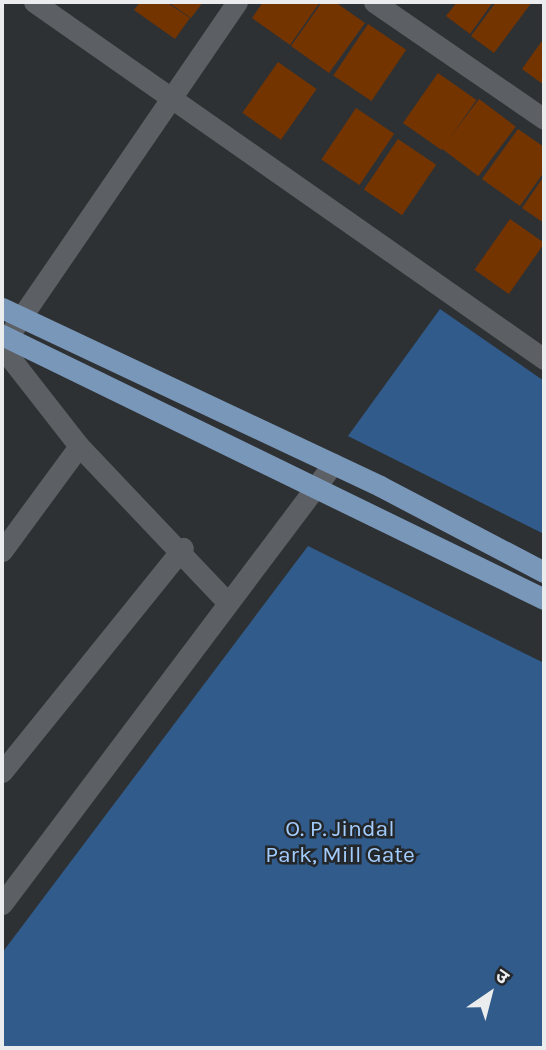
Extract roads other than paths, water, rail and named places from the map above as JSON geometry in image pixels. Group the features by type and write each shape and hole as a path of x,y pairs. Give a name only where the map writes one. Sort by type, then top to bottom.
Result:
{"main road":[{"path":"2,308 333,464 544,572"},
{"path":"5,345 317,485 544,599"}],"street":[{"path":"34,2 544,359"},
{"path":"228,603 183,548 79,446 5,345 21,317 237,2"},
{"path":"374,2 544,120"},
{"path":"2,551 79,446"},
{"path":"2,904 333,464"},
{"path":"2,772 183,548"}],"park label":[{"name":"O. P. Jindal Park, Mill Gate","path":"340,842"}]}
